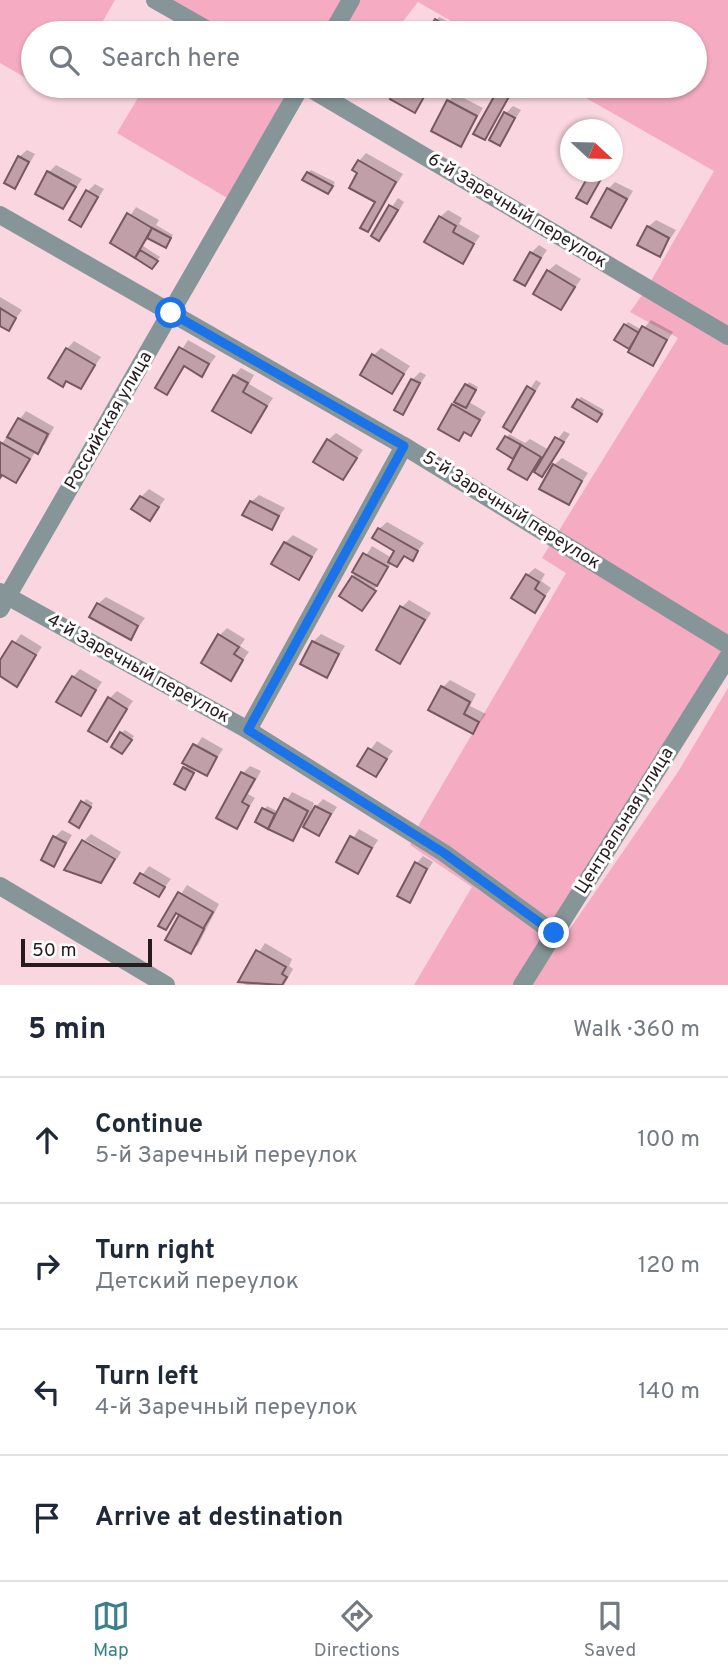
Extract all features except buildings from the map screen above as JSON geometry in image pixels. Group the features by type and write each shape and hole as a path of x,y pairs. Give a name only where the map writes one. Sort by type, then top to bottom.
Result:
{"street":[{"path":"155,0 193,21"},
{"path":"339,21 351,0"},
{"name":"Российская улица","path":"3,599 296,98"},
{"name":"6-й Заречный переулок","path":"323,98 728,336"},
{"name":"5-й Заречный переулок","path":"0,215 404,446 728,645"},
{"path":"248,730 404,446"},
{"name":"4-й Заречный переулок","path":"3,599 248,730 444,853 554,933"},
{"name":"Центральная улица","path":"522,985 728,657"},
{"path":"0,886 166,985"}],"shaded area":[{"path":"0,0 115,0 103,21 21,21 21,75 0,63"},
{"path":"155,0 728,0 728,657 522,985 414,985 472,887 410,845 420,823 566,573 542,558 678,338 630,312 647,288 714,171 586,98 707,98 707,21 451,21 418,2 403,21 182,21 184,17"},
{"path":"138,98 294,98 234,202 117,133"},
{"path":"728,688 728,985 531,985 678,772"}],"route":[{"path":"171,313 404,446 248,730 444,853 554,933"}]}
